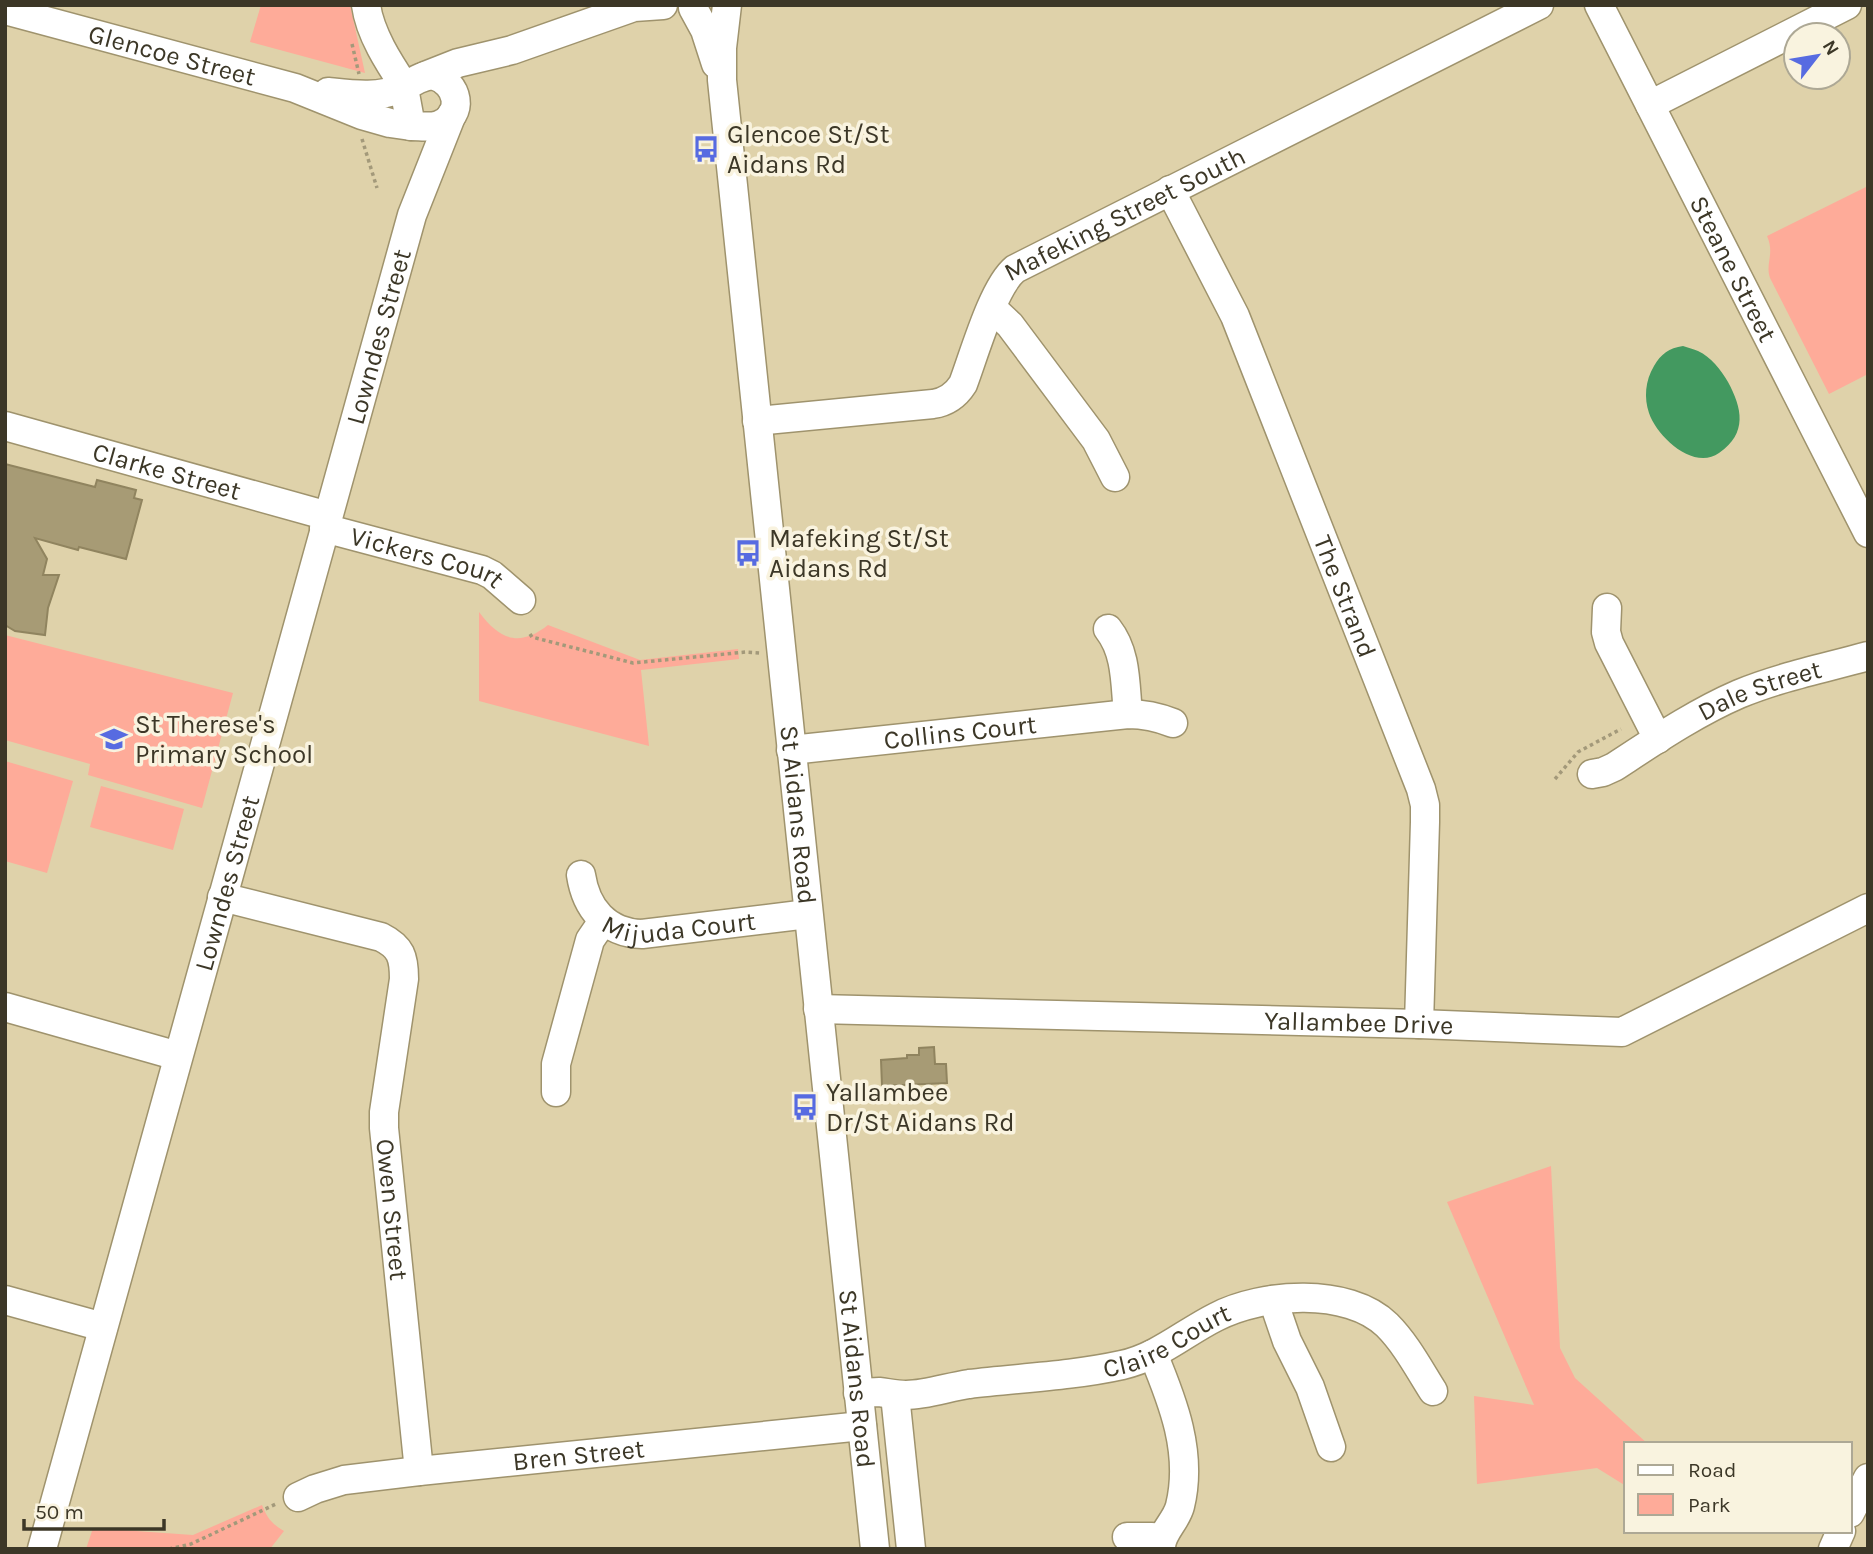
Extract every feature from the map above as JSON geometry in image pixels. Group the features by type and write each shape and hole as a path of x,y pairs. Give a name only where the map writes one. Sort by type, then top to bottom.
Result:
{"street":[{"path":"366,5 379,42 411,83 412,126 432,127 447,120 454,110 453,89 449,82 442,78 411,83"},
{"name":"St Aidans Road","path":"727,5 722,48 722,80 875,1549"},
{"name":"Mafeking Street South","path":"757,421 945,401 963,384 1003,281 1015,269 1539,5"},
{"name":"Steane Street","path":"1599,5 1868,533"},
{"path":"1650,105 1847,5"},
{"name":"Glencoe Street","path":"297,89 369,96 393,92 458,63 512,50 635,6 686,6"},
{"name":"St Aidans Road","path":"686,6 705,30 722,80"},
{"name":"Glencoe Street","path":"5,9 297,89 362,115 412,126"},
{"name":"Glencoe Street","path":"454,110 473,80 512,50"},
{"name":"Lowndes Street","path":"41,1549 411,215 454,110"},
{"name":"Lowndes Street","path":"411,215 416,174 412,126"},
{"name":"The Strand","path":"1170,190 1235,316 1421,789 1425,822 1419,1024"},
{"path":"992,308 1010,325 1096,440 1115,477"},
{"name":"Clarke Street","path":"5,426 326,522"},
{"name":"Vickers Court","path":"326,522 482,570 492,575 521,600"},
{"path":"1607,608 1606,632 1609,643 1658,739"},
{"path":"1108,629 1115,638 1122,657 1128,714"},
{"name":"Dale Street","path":"1592,774 1614,767 1699,714 1738,694 1868,656"},
{"name":"Collins Court","path":"791,750 1128,714 1143,714 1172,723"},
{"name":"Mijuda Court","path":"581,874 587,898 603,921 627,933 642,934 808,914"},
{"name":"Owen Street","path":"222,897 408,943 384,1128 419,1471"},
{"name":"Yallambee Drive","path":"818,1009 1419,1024 1622,1032 1868,908"},
{"path":"556,1093 556,1064 590,940 603,921"},
{"path":"5,1007 178,1056"},
{"name":"Claire Court","path":"858,1393 915,1395 968,1385 1124,1365 1153,1354 1218,1315 1233,1309 1273,1300 1321,1298 1357,1305 1387,1324 1433,1391"},
{"path":"5,1300 103,1327"},
{"path":"1273,1300 1287,1341 1310,1387 1331,1447"},
{"path":"1127,1537 1152,1537 1161,1544 1180,1505 1183,1449 1174,1407 1153,1354"},
{"name":"St Aidans Road","path":"895,1395 911,1549"},
{"name":"Bren Street","path":"298,1497 344,1480 862,1426"},
{"path":"1852,1509 1868,1478"},
{"path":"1833,1549 1840,1533"}],"path":[{"path":"351,40 359,71 358,81"},
{"path":"361,135 377,188"},
{"path":"530,634 532,637 633,663 746,652 761,653"},
{"path":"169,1549 191,1544 272,1505 298,1497"}],"green space":[{"path":"261,5 350,5 365,73 250,42"},
{"path":"1868,186 1868,374 1829,394 1770,278 1770,248 1767,236"},
{"path":"479,612 494,629 510,637 528,636 548,625 640,660 738,649 739,659 641,670 649,746 479,701"},
{"path":"5,635 233,693 202,808 88,775 90,764 5,740"},
{"path":"5,761 73,781 47,873 5,861"},
{"path":"101,786 184,809 173,850 90,827"},
{"path":"1551,1166 1560,1348 1575,1378 1646,1442 1624,1442 1624,1485 1597,1468 1477,1484 1474,1396 1534,1405 1447,1202"},
{"path":"262,1505 270,1520 284,1531 270,1549 86,1549 93,1528 193,1535"}],"shaded area":[{"path":"1683,346 1696,350 1715,364 1737,401 1740,420 1735,437 1719,453 1709,457 1688,455 1668,441 1653,422 1647,407 1647,384 1654,366 1666,352"}],"building":[{"path":"5,464 95,487 97,480 136,490 134,498 142,500 126,559 35,538 47,559 43,575 59,575 48,608 45,635 15,631 5,625"},
{"path":"934,1047 935,1064 946,1064 947,1083 882,1086 881,1060 907,1058 907,1055 919,1055 919,1048"}],"place":[{"name":"Glencoe St/St Aidans Rd","path":"706,149"},
{"name":"Mafeking St/St Aidans Rd","path":"748,553"},
{"name":"St Therese's Primary School","path":"114,739"},
{"name":"Yallambee Dr/St Aidans Rd","path":"805,1107"}]}
